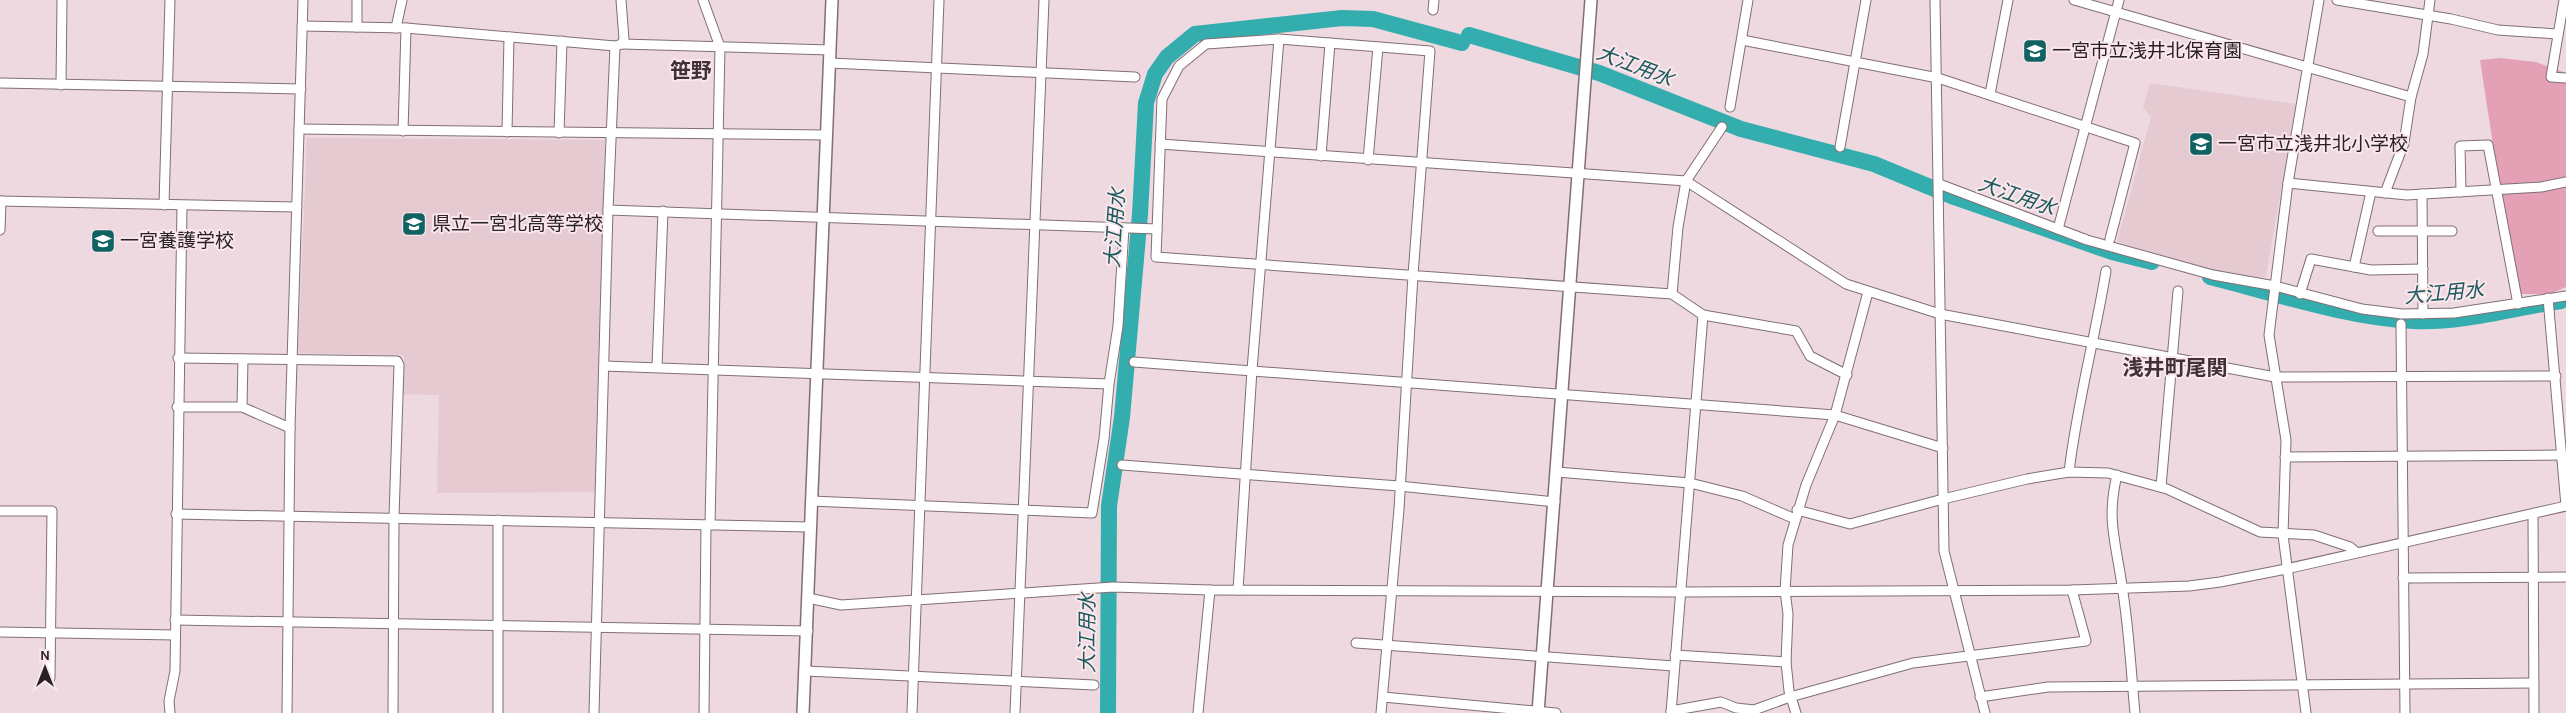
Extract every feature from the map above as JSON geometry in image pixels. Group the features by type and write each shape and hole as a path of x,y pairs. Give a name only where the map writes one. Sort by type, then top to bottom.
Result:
{"street":[{"path":"61,85 62,0"},
{"path":"164,205 170,0"},
{"path":"287,713 290,428 303,0"},
{"path":"357,0 357,27"},
{"path":"396,28 402,0"},
{"path":"594,713 608,210 621,0"},
{"path":"703,0 720,47 704,713"},
{"path":"803,713 808,631 809,527 818,372 832,0"},
{"path":"912,713 939,0"},
{"path":"1015,713 1044,0"},
{"path":"1538,712 1549,591 1569,287 1591,0"},
{"path":"1730,107 1748,0"},
{"path":"1840,148 1866,0"},
{"path":"1935,0 1938,78 1944,551 1952,589 1985,713"},
{"path":"1990,94 2008,0"},
{"path":"2074,0 2411,97"},
{"path":"2058,229 2119,0"},
{"path":"2306,713 2283,535 2286,440 2269,335 2288,183 2319,0"},
{"path":"2337,0 2498,30 2557,34"},
{"path":"2385,193 2404,143 2411,97 2423,54 2430,0"},
{"path":"2564,0 2551,77 2566,78"},
{"path":"302,26 406,28 619,45 830,50"},
{"path":"403,131 406,28"},
{"path":"507,132 509,37"},
{"path":"1238,590 1244,474 1279,39"},
{"path":"1381,713 1399,486 1413,275 1430,50 1279,39 1206,44 1179,66 1162,99 1156,257 1260,264 1413,275 1569,287 1672,294 1703,315 1796,331 1810,356 1847,375"},
{"path":"1742,40 1938,78 2135,143 2110,239"},
{"path":"559,133 562,41"},
{"path":"1321,156 1330,43"},
{"path":"1368,160 1378,47"},
{"path":"830,63 1135,77"},
{"path":"0,83 168,88 301,89"},
{"path":"1672,294 1678,227 1686,181 1722,127"},
{"path":"299,129 826,135"},
{"path":"1160,144 1421,164 1686,181 1846,284 1940,314 2275,376 2556,376"},
{"path":"2461,192 2460,146 2488,145 2495,191 2518,304"},
{"path":"2288,183 2371,192 2422,194 2495,191 2541,187 2566,182"},
{"path":"1939,185 2087,240 2214,275 2362,309 2423,314 2454,313 2566,296"},
{"path":"2354,267 2371,192"},
{"path":"2422,194 2423,314"},
{"path":"0,230 0,201 297,207"},
{"path":"170,713 169,701 175,671 177,407 182,206"},
{"path":"608,210 1157,229"},
{"path":"657,367 663,211"},
{"path":"811,501 1092,513 1104,440 1109,384 1134,228"},
{"path":"2378,232 2452,231"},
{"path":"2300,294 2311,259 2371,270 2423,269"},
{"path":"2069,472 2074,426 2094,342 2106,271"},
{"path":"2161,487 2178,291"},
{"path":"1796,713 1790,697 1786,662 1788,614 1784,591 1788,545 1796,514 1835,415 1859,330 1860,314 1868,292"},
{"path":"808,598 841,605 1108,587 1210,590 1682,592 1952,589 2072,590 2122,586 2189,586 2220,582 2286,569 2356,552 2403,544 2566,506 2548,298"},
{"path":"1703,315 1671,712 1722,702 1736,708 1754,710 1790,697 1913,663 2086,641 2072,590"},
{"path":"2401,324 2405,713"},
{"path":"178,358 397,361 399,365 394,517 393,713"},
{"path":"242,407 243,359"},
{"path":"1134,362 1835,415 1944,448"},
{"path":"604,366 712,368 1109,384"},
{"path":"177,407 242,407 290,428"},
{"path":"2285,457 2562,455"},
{"path":"1122,465 1399,486 1555,502"},
{"path":"1557,472 1690,483 1742,496 1796,514 1850,524 1943,498 2069,472 2117,476 2161,487 2203,504 2260,532 2283,535 2314,534 2350,547 2356,552"},
{"path":"2117,476 2111,500 2111,521 2122,586 2135,713"},
{"path":"0,511 52,510 50,678"},
{"path":"176,514 289,514 809,527"},
{"path":"2533,514 2534,713"},
{"path":"498,520 498,713"},
{"path":"2403,578 2566,577"},
{"path":"1198,713 1210,590"},
{"path":"175,620 808,631"},
{"path":"0,632 175,635"},
{"path":"1356,642 1674,666"},
{"path":"1675,654 1786,662"},
{"path":"806,671 1094,685"},
{"path":"1980,697 2048,687 2534,683"},
{"path":"1383,697 1556,713"}],"shaded area":[{"path":"2500,58 2536,62 2566,73 2566,287 2550,294 2516,294 2480,60"},
{"path":"2150,83 2296,104 2266,276 2252,282 2117,242 2151,117 2143,108"},
{"path":"307,138 605,140 599,492 437,493 439,395 402,394 404,355 298,353"}],"waterway":[{"name":"大江用水","path":"1108,713 1109,506 1122,417 1140,214 1146,103 1155,74 1167,57 1195,34 1342,18 1373,19 1462,43"},
{"name":"大江用水","path":"1469,35 1599,73 1741,129 1874,164 1954,197 2112,252 2152,262"},
{"name":"大江用水","path":"2210,277 2337,310 2388,319 2414,321 2451,320 2561,301"}],"place":[{"name":"一宮市立浅井北保育園","path":"2035,51"},
{"name":"一宮市立浅井北小学校","path":"2201,144"},
{"name":"県立一宮北高等学校","path":"414,224"},
{"name":"一宮養護学校","path":"103,241"}],"district":[{"name":"笹野","path":"691,71"},
{"name":"浅井町尾関","path":"2175,368"}]}
